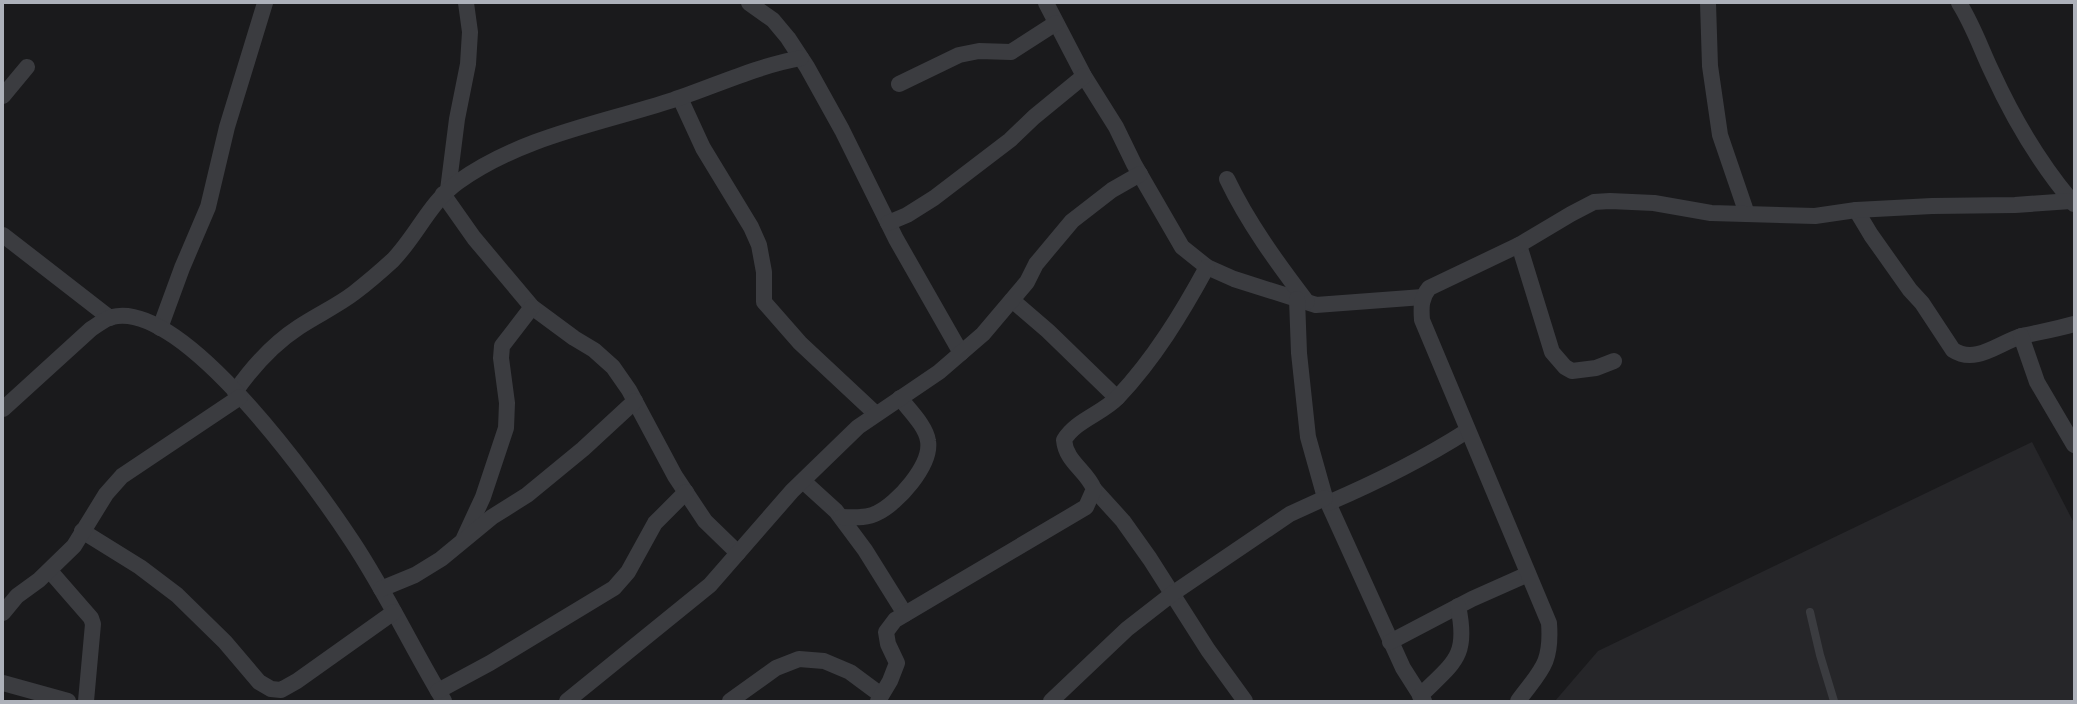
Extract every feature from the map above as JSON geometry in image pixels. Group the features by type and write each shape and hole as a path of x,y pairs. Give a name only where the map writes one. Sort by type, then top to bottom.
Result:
{"street":[{"path":"160,328 182,268 208,207 227,127 265,3"},
{"path":"466,3 470,32 468,64 456,119 445,192 474,238 532,306 574,338 594,350 613,367 635,401 675,476 705,521 738,553"},
{"path":"749,3 773,20 788,38 801,58 842,130 888,223 961,353"},
{"path":"1046,3 1084,76 1116,127 1140,174 1182,247 1207,267 1234,279 1316,304 1423,297"},
{"path":"1708,3 1710,66 1720,136 1747,214"},
{"path":"1959,3 1977,35 1992,73 2010,107 2056,183 2072,202"},
{"path":"899,84 959,55 979,51 1011,52 1056,23"},
{"path":"3,613 17,596 50,571 74,546 106,494 122,476 238,394 251,369 269,351 298,328 354,293 394,259 445,192 474,172 521,146 680,98 775,63 801,58"},
{"path":"3,96 27,67"},
{"path":"888,223 907,215 934,198 1010,140 1034,117 1084,76"},
{"path":"680,98 703,148 751,227 759,245 764,272 764,302 800,343 876,414"},
{"path":"567,701 710,585 803,481 858,427 939,372 983,334 1028,282 1036,264 1072,221 1112,190 1140,174"},
{"path":"1227,179 1243,209 1302,300 1299,353 1308,437 1327,500 1402,668 1422,698 1456,660 1461,645 1462,627 1458,606"},
{"path":"1518,701 1546,662 1551,644 1549,623 1422,320 1421,305 1423,297 1429,288 1519,245 1594,202 1610,201 1654,203 1711,213 1815,216 1856,210 2072,202"},
{"path":"1856,210 1871,235 1910,290 1922,303 1953,350 1961,355 1976,354 1991,350 2020,336 2074,324"},
{"path":"3,235 110,318"},
{"path":"1519,245 1552,352 1559,361 1572,371 1596,368 1614,361"},
{"path":"1207,267 1183,311 1138,374 1117,398 1092,417 1076,426 1064,440 1065,451 1086,476 1094,489 1124,522 1150,559 1208,650 1245,701"},
{"path":"1012,300 1048,331 1117,398"},
{"path":"463,542 482,497 506,428 507,403 501,358 502,346 532,306"},
{"path":"6,400 91,329 110,318 134,317 149,322 160,328 200,357 270,427 320,494 353,542 441,696 490,662 614,588 628,572 655,523 686,492"},
{"path":"2020,336 2037,382 2074,445"},
{"path":"841,517 862,517 876,514 894,502 925,462 928,442 922,428 900,398"},
{"path":"381,589 415,575 441,559 492,517 527,495 566,463 635,401"},
{"path":"1051,701 1127,629 1172,594 1290,514 1379,481 1421,460 1468,431"},
{"path":"803,481 841,517 865,550 905,614"},
{"path":"730,701 776,668 799,660 824,661 850,672 880,698 894,672 897,663 888,644 886,632 895,620 1086,508 1094,489"},
{"path":"82,531 140,567 178,595 225,642 259,682 271,689 276,695 394,612"},
{"path":"50,571 91,618 93,624 86,701"},
{"path":"1390,642 1458,606 1528,574"},
{"path":"3,683 68,701"}],"lane":[{"path":"1810,612 1820,655 1834,701"}],"shaded area":[{"path":"2032,442 2074,523 2074,701 1555,701 1598,651"}]}
